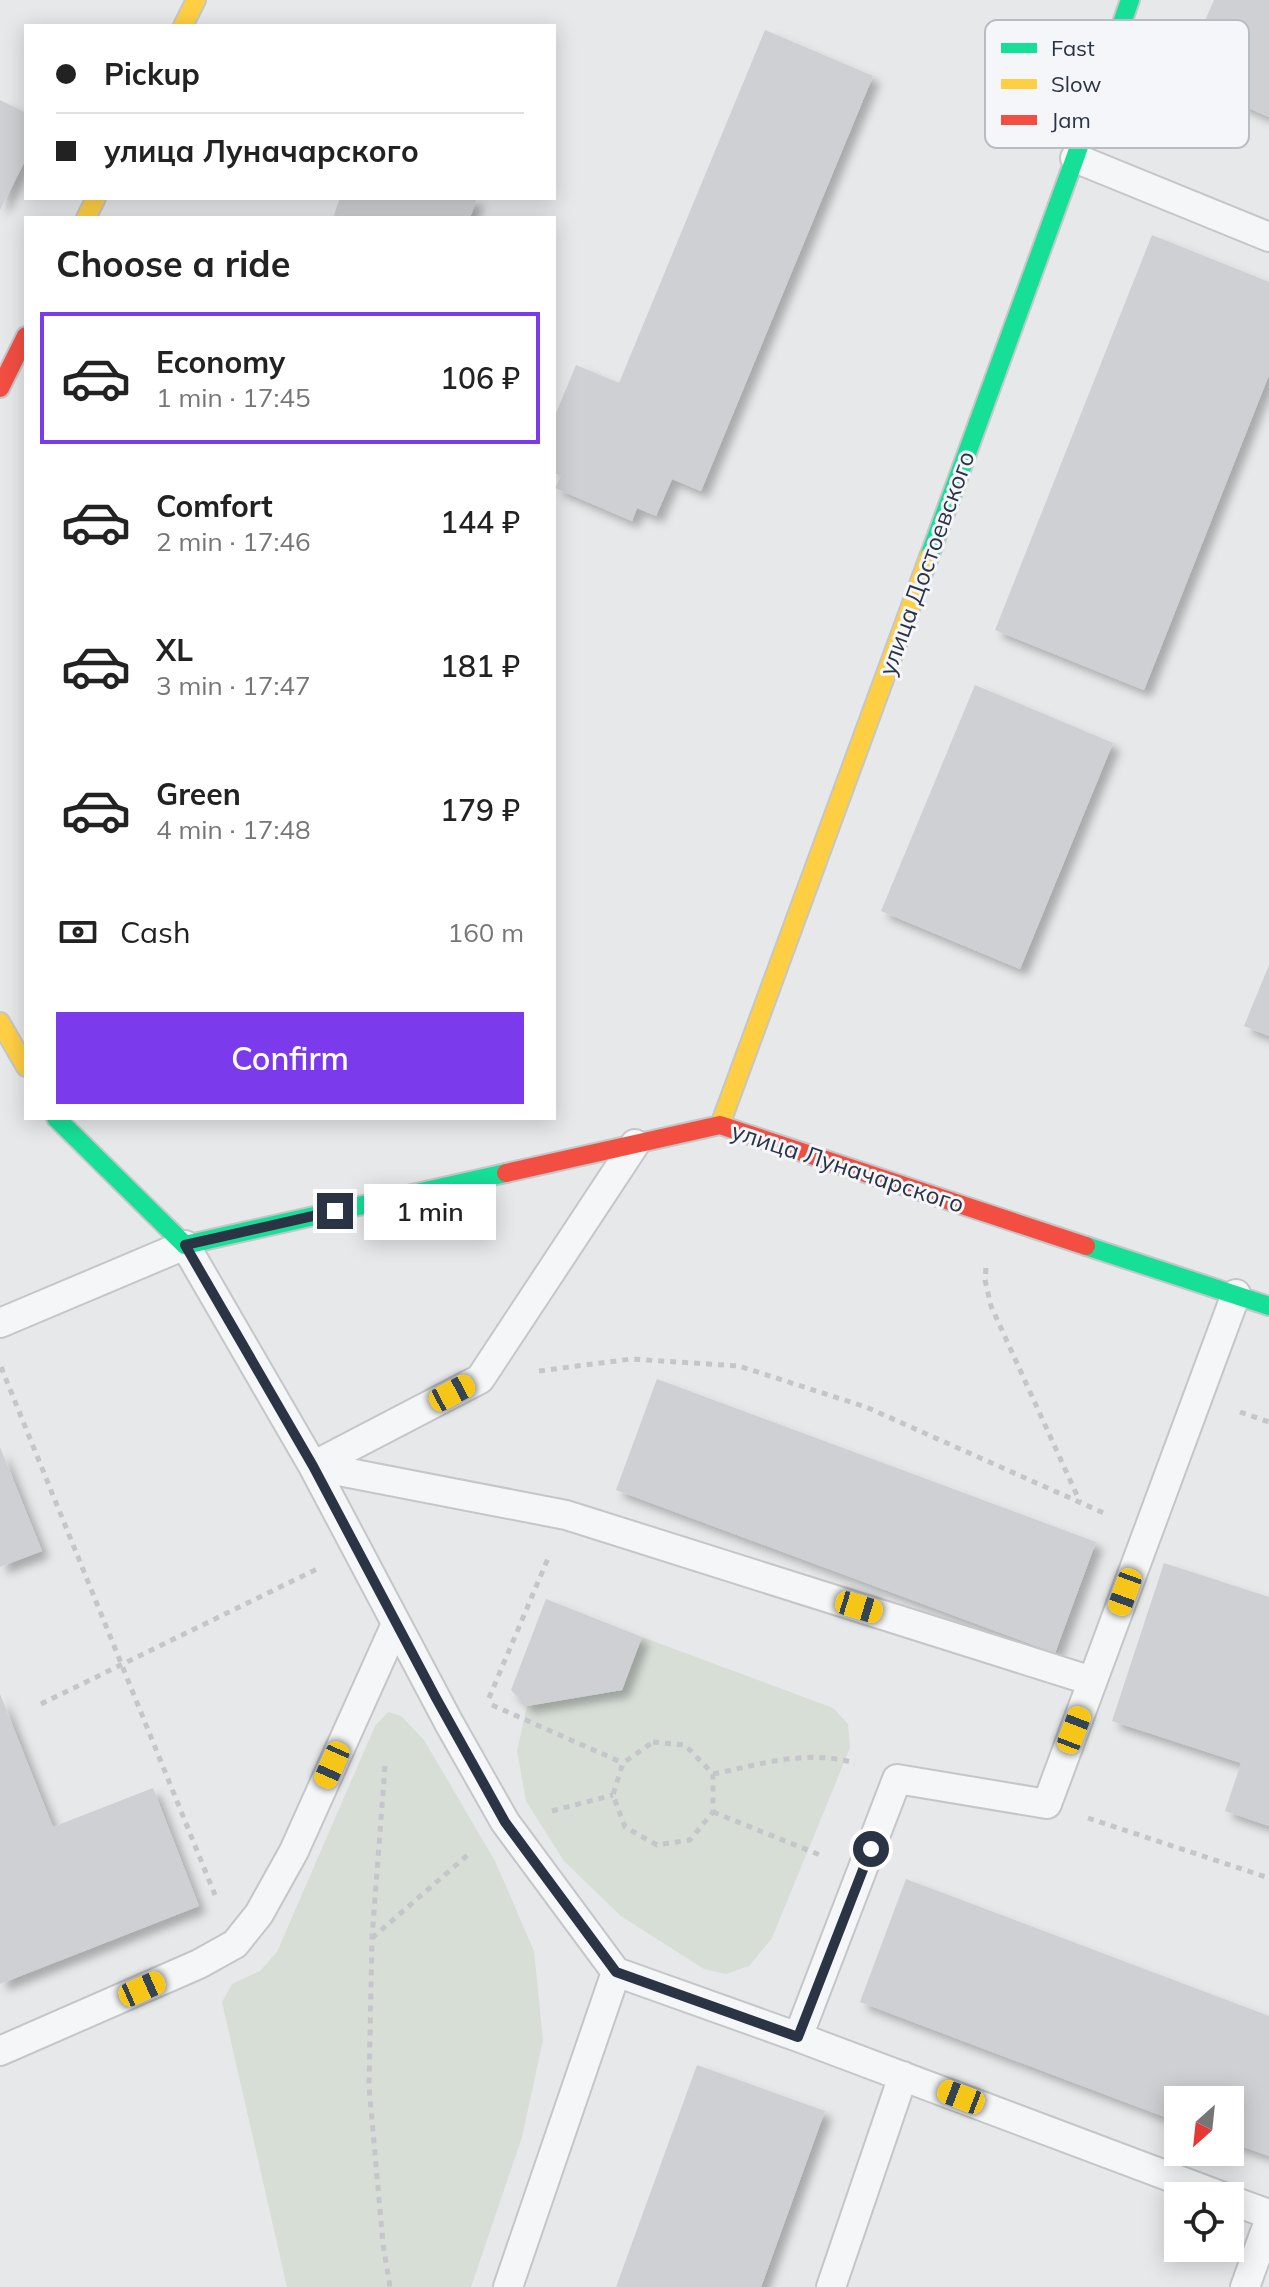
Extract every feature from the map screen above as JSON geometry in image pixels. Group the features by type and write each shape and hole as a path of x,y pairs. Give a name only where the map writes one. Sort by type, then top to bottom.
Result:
{"street":[{"path":"184,24 196,0"},
{"name":"улица Достоевского","path":"1123,20 1130,0"},
{"name":"улица Достоевского","path":"720,1125 1078,148"},
{"path":"0,388 24,340"},
{"path":"0,1022 24,1064"},
{"path":"58,1120 185,1245"},
{"name":"улица Луначарского","path":"185,1245 720,1125 1269,1306"}],"lane":[{"path":"1075,158 1269,237"},
{"path":"313,1466 480,1379 635,1144"},
{"path":"0,1323 185,1245 313,1466 505,1822 616,1972 1184,2182"},
{"path":"798,2037 897,1779 1047,1804 1236,1294"},
{"path":"313,1466 566,1515 1092,1681"},
{"path":"0,2051 199,1964 235,1944 259,1914 294,1851 396,1624"},
{"path":"508,2287 616,1972"},
{"path":"831,2287 903,2076"},
{"path":"1244,2205 1269,2214"},
{"path":"1245,2287 1269,2221"}],"path":[{"path":"988,1254 985,1280 991,1306 1080,1503"},
{"path":"480,1379 631,1359 739,1366 866,1407 1147,1533"},
{"path":"0,1364 235,1944"},
{"path":"566,1515 487,1702 623,1763"},
{"path":"41,1704 357,1549"},
{"path":"653,1742 685,1745 713,1774 713,1812 690,1840 657,1845 625,1827 613,1795 623,1763 653,1742"},
{"path":"713,1774 807,1755 831,1756 897,1779"},
{"path":"385,1765 372,1938 369,2086 383,2244 390,2287"},
{"path":"372,1938 505,1822 613,1795"},
{"path":"1047,1804 1269,1878"},
{"path":"713,1812 862,1872"}],"shaded area":[{"path":"642,1637 833,1708 848,1724 850,1748 772,1938 749,1966 726,1974 704,1969 621,1916 564,1861 526,1801 517,1751 527,1706 621,1690"},
{"path":"388,1712 401,1716 424,1740 495,1861 534,1951 543,2040 522,2137 471,2287 287,2287 222,2002 232,1984 260,1971 277,1952 375,1726"}],"building":[{"path":"1214,0 1269,0 1269,117 1249,108 1249,20 1205,20"},
{"path":"765,30 873,76 701,491 672,479 656,516 637,508 632,521 556,488 561,476 556,474 556,413 576,365 619,383"},
{"path":"0,100 24,112 24,163 0,210"},
{"path":"339,200 476,200 471,216 334,216"},
{"path":"1152,235 1269,282 1269,375 1144,690 995,630"},
{"path":"975,685 1113,743 1020,969 881,911"},
{"path":"1269,965 1269,1036 1244,1026"},
{"path":"657,1379 1096,1542 1055,1653 616,1490"},
{"path":"0,1447 42,1551 0,1567"},
{"path":"1164,1563 1269,1597 1269,1826 1225,1811 1241,1763 1112,1721"},
{"path":"546,1599 642,1637 622,1690 527,1706 511,1690"},
{"path":"0,1694 53,1827 153,1788 199,1906 0,1984"},
{"path":"906,1879 1269,2016 1269,2156 1244,2147 1244,2086 1164,2086 1164,2117 860,2002"},
{"path":"697,2065 825,2111 761,2287 616,2287"}],"traffic: fast":[{"path":"1123,20 1130,0"},
{"path":"929,557 1078,148"},
{"path":"58,1120 185,1245 506,1173"},
{"path":"1086,1246 1269,1306"}],"traffic: slow":[{"path":"184,24 196,0"},
{"path":"87,216 95,200"},
{"path":"720,1125 929,557"},
{"path":"0,1022 24,1064"}],"traffic: jam":[{"path":"0,388 24,340"},
{"path":"506,1173 720,1125 1086,1246"}],"route":[{"path":"335,1211 185,1245 313,1466 505,1822 616,1972 798,2037 871,1849"}]}
